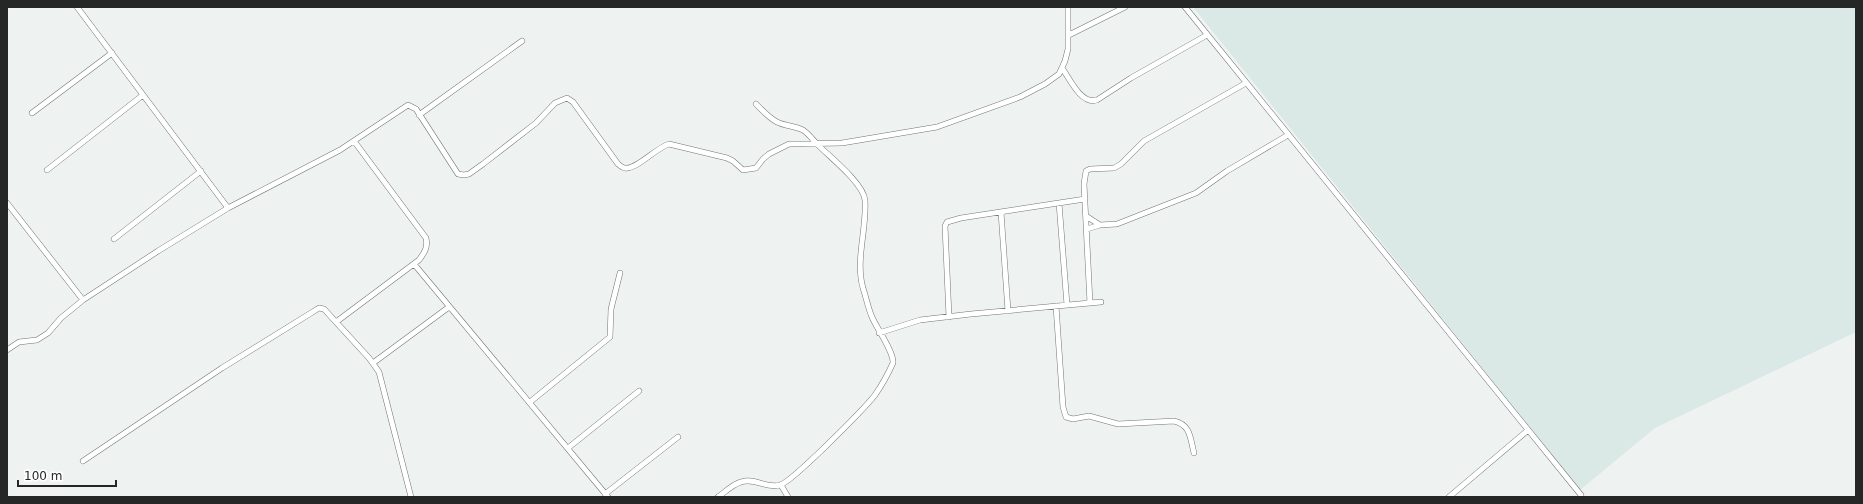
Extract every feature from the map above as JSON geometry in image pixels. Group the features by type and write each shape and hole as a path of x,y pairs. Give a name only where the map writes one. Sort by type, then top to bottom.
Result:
{"street":[{"path":"77,7 228,208"},
{"path":"7,350 19,342 37,340 48,333 61,318 83,300 228,208 340,150 402,108 412,106 458,174 469,174 536,123 556,103 567,98 573,102 618,164 623,168 628,169 634,166 662,146 676,144 727,158 743,170 756,168 762,159 789,144 842,143 937,126 1020,97 1045,84 1059,74 1065,61 1069,35 1068,7"},
{"path":"1069,35 1125,7"},
{"path":"1185,7 1527,431 1581,495"},
{"path":"1062,68 1082,96 1091,102 1097,100 1131,78 1207,35"},
{"path":"419,115 522,41"},
{"path":"32,113 112,53"},
{"path":"1090,303 1088,229 1085,199 1086,171 1090,169 1114,168 1121,164 1144,141 1246,83"},
{"path":"47,170 143,95"},
{"path":"718,497 740,482 744,481 781,485 790,479 839,433 875,394 889,372 893,358 891,350 879,333 871,315 862,284 859,267 864,239 865,198 861,190 849,175 802,129 777,122 756,104"},
{"path":"1088,229 1100,225 1117,224 1196,194 1227,171 1288,135"},
{"path":"336,322 414,264 425,252 427,245 426,238 354,140"},
{"path":"114,239 201,171"},
{"path":"949,317 945,226 947,222 960,218 1085,199"},
{"path":"7,203 83,300"},
{"path":"1059,203 1067,305"},
{"path":"1001,212 1008,311"},
{"path":"1086,216 1100,225"},
{"path":"414,264 607,495 678,436"},
{"path":"530,402 610,337 611,309 620,273"},
{"path":"879,333 920,320 1101,302"},
{"path":"1056,306 1063,407 1066,417 1073,419 1089,416 1118,424 1174,421 1181,422 1187,428 1194,453"},
{"path":"373,363 449,307"},
{"path":"83,461 222,368 319,308 324,309 373,363 382,380 411,497"},
{"path":"568,448 639,391"},
{"path":"1449,497 1527,431"},
{"path":"781,485 788,497"}],"shaded area":[{"path":"1193,7 1856,7 1856,332 1655,428 1580,490"}]}
